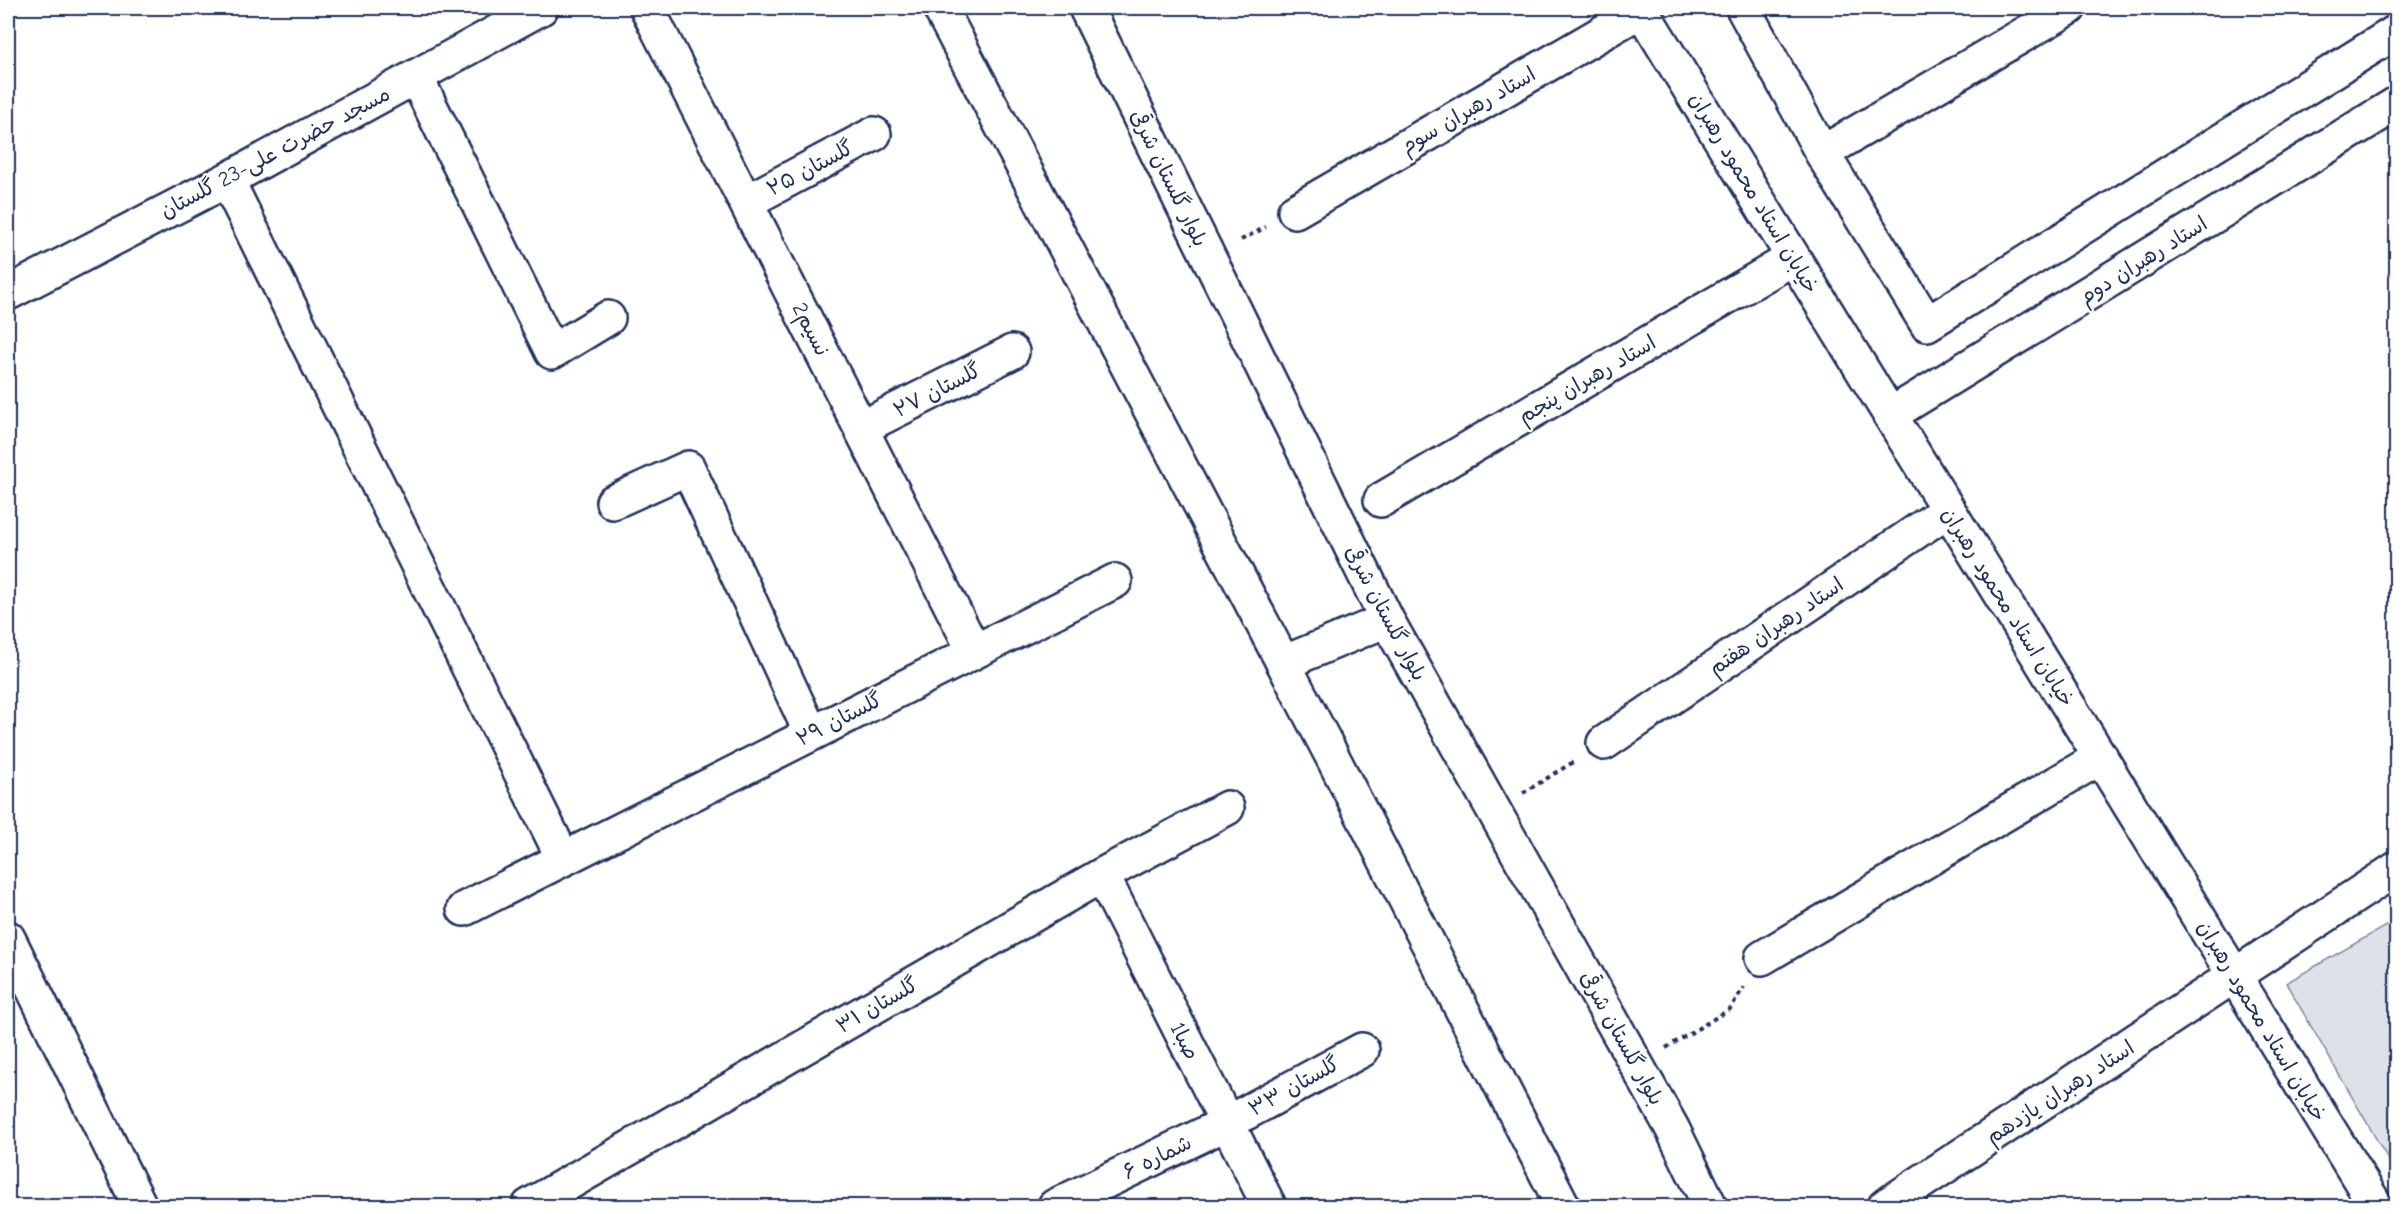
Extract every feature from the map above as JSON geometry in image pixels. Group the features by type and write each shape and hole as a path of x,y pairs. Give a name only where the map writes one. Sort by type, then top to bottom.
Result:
{"street":[{"name":"مسجد حضرت علی-23 گلستان","path":"8,293 227,180 541,8"},
{"name":"نسیم2","path":"647,8 974,651"},
{"path":"940,8 1283,663 1563,1206"},
{"name":"بلوار گلستان شرقی","path":"1086,8 1387,620 1672,1128 1710,1206"},
{"name":"استاد رهبران سوم","path":"1295,211 1642,8"},
{"name":"خیابان استاد محمود رهبران","path":"1642,8 1793,258 2376,1206"},
{"path":"1743,8 1822,153 1927,324 2397,32"},
{"path":"1822,153 2069,8"},
{"path":"416,76 552,352 608,318"},
{"name":"استاد رهبران دوم","path":"1890,415 2397,104"},
{"name":"گلستان ۲۵","path":"746,202 874,134"},
{"path":"227,180 563,858"},
{"name":"استاد رهبران پنجم","path":"1380,500 1793,258"},
{"name":"گلستان ۲۷","path":"861,428 1012,352"},
{"path":"613,502 688,468 811,733"},
{"name":"استاد رهبران هفتم","path":"1604,743 1948,510"},
{"name":"گلستان ۲۹","path":"464,909 1116,580"},
{"path":"1283,663 1387,620"},
{"path":"1761,958 2101,757"},
{"name":"گلستان ۳۱","path":"529,1206 1102,875 1227,808"},
{"name":"استاد رهبران یازدهم","path":"1885,1206 2397,869"},
{"name":"صبا1","path":"1102,875 1269,1206"},
{"path":"8,938 140,1206"},
{"name":"گلستان ۳۳","path":"1227,1123 1362,1050"},
{"name":"شماره ۶","path":"1055,1206 1227,1123"}],"path":[{"path":"1208,258 1295,211"},
{"path":"1494,811 1604,743"},
{"path":"1637,1065 1731,1010 1761,958"}],"shaded area":[{"path":"2396,920 2396,1173 2286,983"}]}
